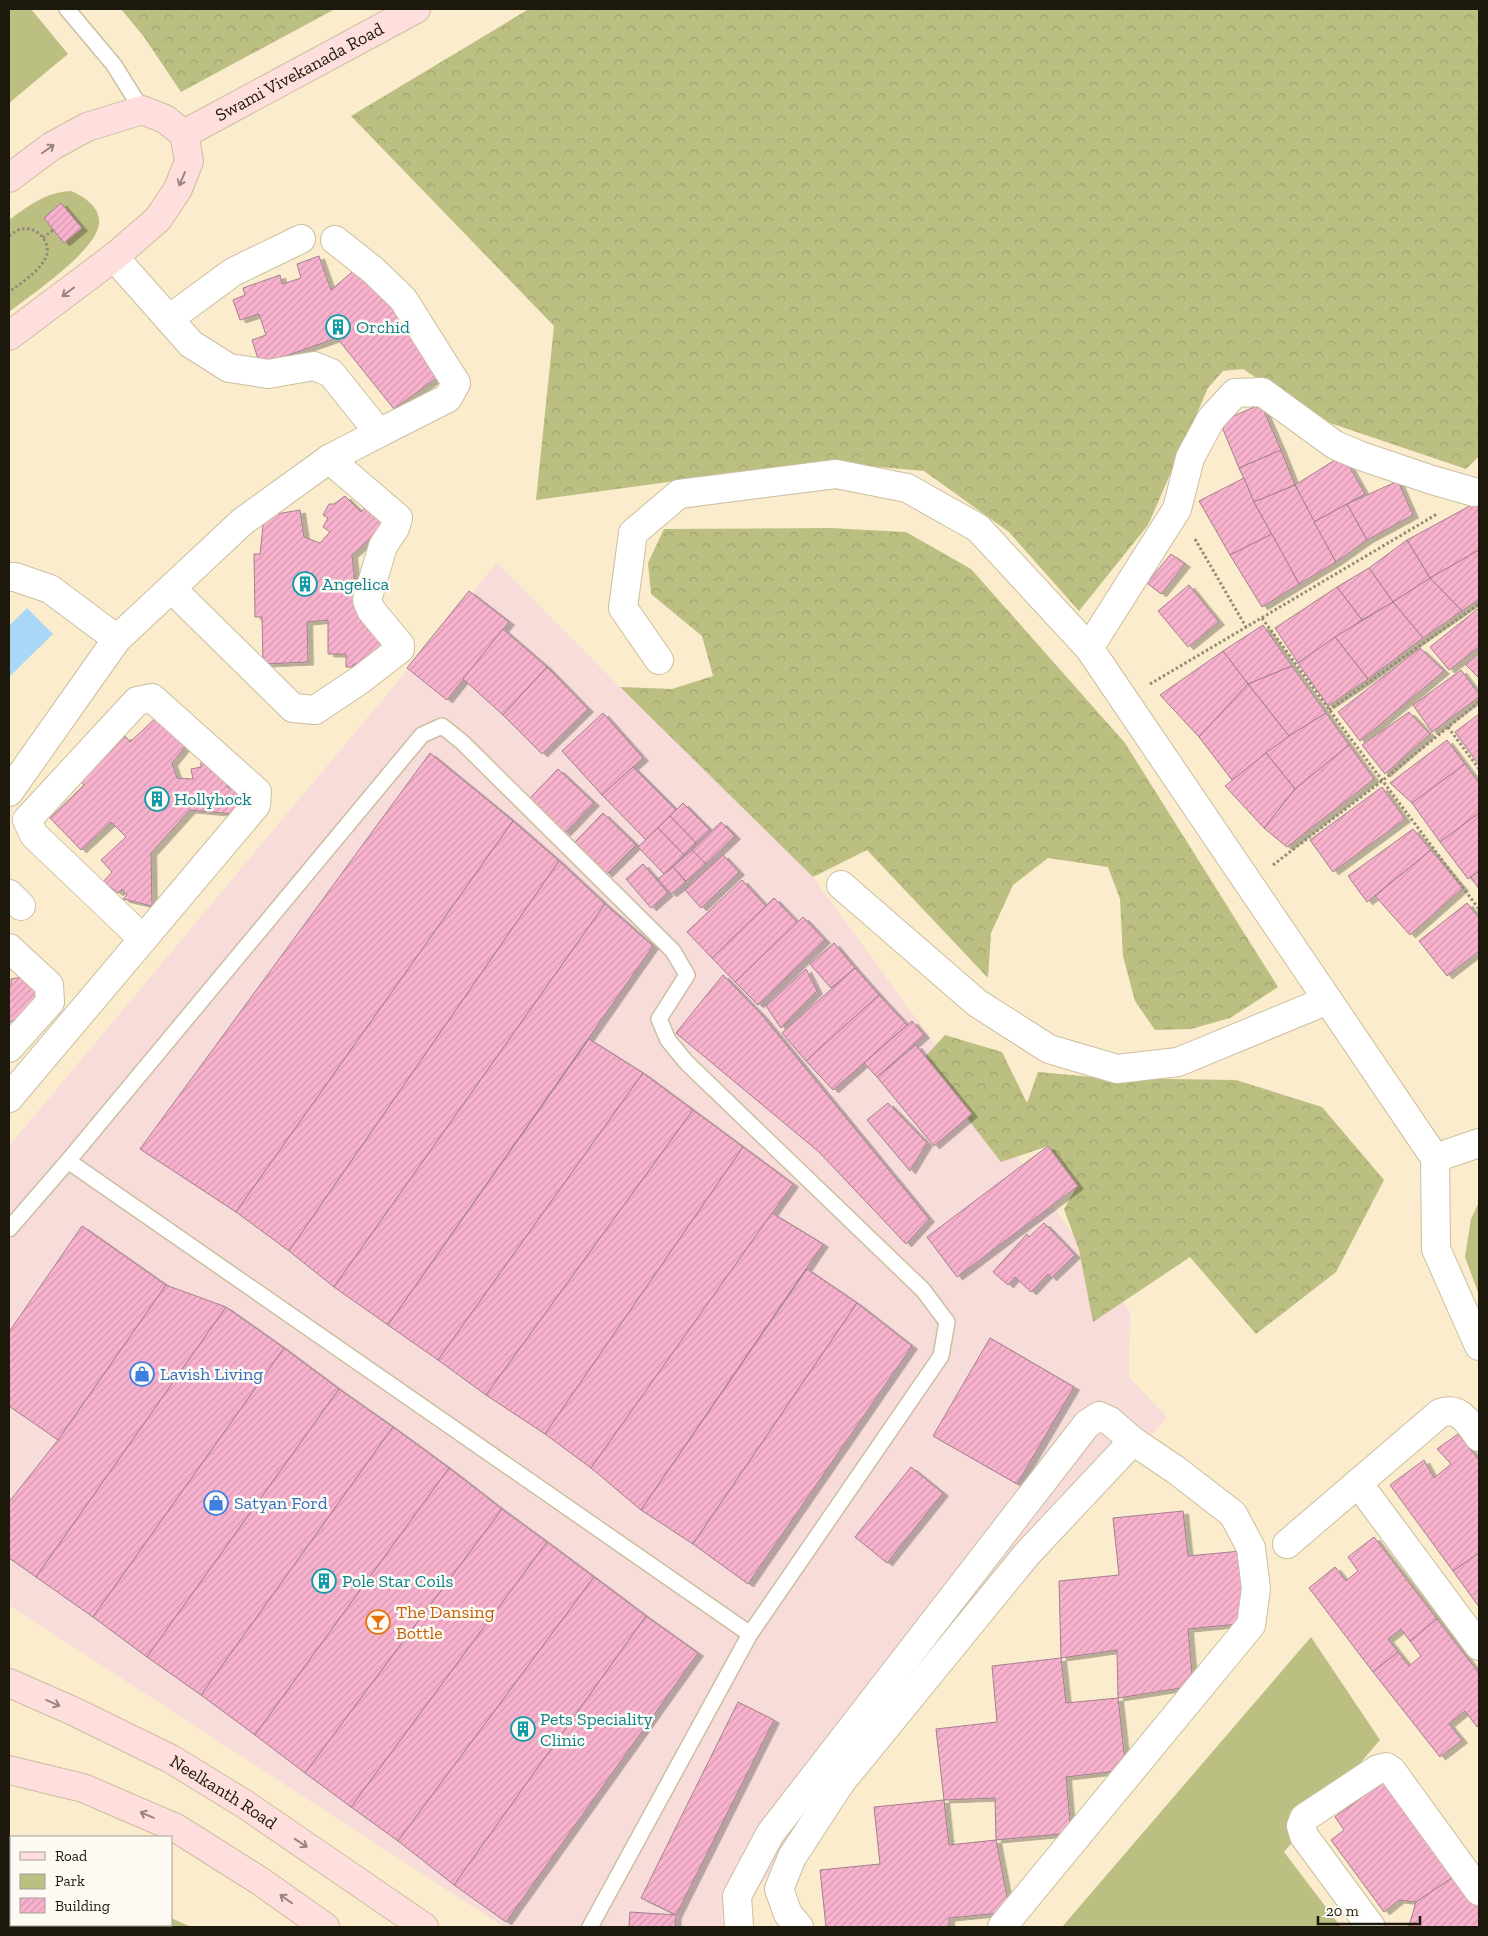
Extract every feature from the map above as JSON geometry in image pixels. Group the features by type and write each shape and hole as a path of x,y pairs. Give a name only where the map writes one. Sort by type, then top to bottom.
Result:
{"street":[{"name":"Swami Vivekanada Road","path":"184,134 416,9"},
{"path":"9,178 52,146 87,127 142,110 165,119 184,134 190,161 178,189 158,219 114,257 9,336"},
{"path":"169,319 233,272 302,239"},
{"path":"9,790 117,639 242,522 329,459 448,398 456,383 403,300 373,270 335,240"},
{"path":"114,257 191,344 229,368 268,374 314,366 331,373 379,433"},
{"path":"1089,648 1177,509 1190,458 1211,418 1235,393 1262,392 1335,445 1422,477 1474,492"},
{"path":"172,589 293,708 315,710 360,680 400,649 400,645 371,610 367,600 383,546 395,528 398,518 329,459"},
{"path":"659,660 623,608 633,533 679,494 836,474 907,488 978,528 1089,648 1435,1158 1436,1249 1479,1346"},
{"path":"9,577 15,577 50,589 117,639"},
{"path":"9,1098 256,805 257,792 152,698 137,701 27,820 34,835 143,939"},
{"path":"841,886 977,1003 1049,1049 1117,1069 1178,1062 1328,1000"},
{"path":"9,948 49,985 50,1002 9,1048"},
{"path":"1435,1158 1479,1144"},
{"path":"1287,1544 1440,1412 1449,1410 1461,1414 1479,1438"},
{"path":"740,1927 737,1896 770,1834 1087,1424 1099,1416 1110,1421 1133,1441 1176,1470 1233,1514 1251,1548 1256,1589 1251,1625 1002,1927"},
{"path":"799,1927 788,1914 779,1889 792,1857 841,1782 1027,1554 1133,1441"},
{"path":"1358,1483 1479,1646"},
{"name":"Neelkanth Road","path":"9,1683 73,1711 171,1759 246,1805 424,1927"},
{"path":"1370,1927 1304,1836 1301,1826 1304,1818 1378,1769 1386,1767 1392,1771 1479,1891"},
{"path":"9,1770 83,1788 176,1828 260,1881 326,1927"}],"lane":[{"path":"68,9 114,65 142,110"},
{"path":"9,1229 68,1161 422,735 442,726 462,742 673,952 687,975 659,1019 668,1040 686,1062 923,1290 948,1322 941,1356 750,1634 590,1927"},
{"path":"68,1161 750,1634"}],"path":[{"path":"9,236 23,228 33,229 47,244 47,255 38,269 9,292"},
{"path":"43,238 53,230"},
{"path":"1124,700 1474,492"},
{"path":"1177,509 1246,627"},
{"path":"1330,710 1479,604"},
{"path":"1262,618 1479,908"},
{"path":"1249,883 1383,780 1479,702"},
{"path":"1448,727 1479,770"}],"shaded area":[{"path":"497,563 813,877 1130,1312 1129,1377 1167,1417 724,1927 504,1927 9,1605 9,1146"}],"green space":[{"path":"9,9 31,9 68,54 9,103"},
{"path":"121,9 335,9 181,92 144,37"},
{"path":"529,9 1479,9 1479,456 1466,469 1318,419 1243,369 1223,371 1208,388 1148,525 1079,611 1009,532 924,471 832,463 734,473 536,500 554,326 351,116"},
{"path":"71,191 86,199 97,212 99,224 95,235 87,247 61,272 9,312 9,220 45,197"},
{"path":"830,528 906,532 971,569 1125,743 1278,987 1230,1018 1191,1029 1155,1030 1135,1001 1123,956 1120,899 1108,867 1048,858 1013,885 991,933 988,978 867,850 813,877 620,687 672,689 713,676 702,636 651,594 648,563 664,529"},
{"path":"945,1035 1002,1052 1027,1103 1038,1072 1103,1078 1236,1080 1322,1107 1384,1180 1336,1272 1256,1334 1190,1257 1093,1322 1079,1250 1064,1209 1077,1186 1048,1146 1001,1162 922,1060"},
{"path":"1479,1202 1479,1295 1465,1257 1471,1219"},
{"path":"1311,1637 1380,1740 1284,1852 1341,1927 1062,1927"},
{"path":"9,1873 10,1926 172,1926 172,1918 191,1927 9,1927"}],"water":[{"path":"27,608 53,634 9,677 9,626"}],"building":[{"path":"61,203 82,228 64,243 44,218"},
{"name":"Orchid","path":"319,256 331,290 358,267 388,289 442,374 394,409 337,338 260,365 252,340 266,335 259,314 240,320 233,300 245,295 243,288 280,275 282,284 301,278 297,264"},
{"path":"1261,404 1281,450 1239,468 1220,422"},
{"path":"1281,450 1295,485 1254,502 1239,468"},
{"path":"1343,455 1365,494 1314,522 1295,485"},
{"path":"1244,478 1254,502 1272,534 1230,555 1199,501"},
{"path":"1398,481 1413,515 1367,540 1347,504"},
{"path":"1295,485 1336,562 1299,584 1254,502"},
{"name":"Angelica","path":"345,496 361,512 372,499 393,518 352,555 358,612 398,647 372,658 364,658 365,664 353,664 353,667 346,667 346,654 328,654 328,620 307,622 308,662 263,664 262,617 255,617 254,554 260,554 264,516 300,510 304,537 320,543 330,532 323,527 328,518 323,515 329,504 334,504"},
{"path":"1479,501 1479,550 1430,578 1407,540"},
{"path":"1347,504 1367,540 1336,562 1314,522"},
{"path":"1272,534 1299,584 1262,607 1230,555"},
{"path":"1407,540 1430,578 1393,602 1369,568"},
{"path":"1479,550 1479,599 1462,611 1430,578"},
{"path":"1171,554 1185,564 1161,594 1147,583"},
{"path":"1369,568 1393,602 1362,620 1337,587"},
{"path":"1430,578 1462,611 1423,638 1393,602"},
{"path":"1189,585 1219,622 1188,647 1158,611"},
{"path":"1337,587 1362,620 1298,663 1275,628"},
{"path":"469,591 509,622 447,700 407,668"},
{"path":"1393,602 1423,638 1368,679 1335,637"},
{"path":"1479,608 1479,647 1449,670 1430,647"},
{"path":"1263,625 1292,666 1248,684 1223,651"},
{"path":"503,629 547,667 503,715 463,679"},
{"path":"1335,637 1368,679 1328,706 1298,663"},
{"path":"1420,648 1444,671 1360,741 1338,712"},
{"path":"1223,651 1248,684 1199,737 1160,695"},
{"path":"1479,653 1479,678 1466,665"},
{"path":"1292,666 1326,713 1289,736 1248,684"},
{"path":"547,667 588,709 542,754 503,715"},
{"path":"1461,670 1479,694 1479,697 1432,732 1413,705"},
{"path":"1248,684 1289,736 1232,780 1199,737"},
{"path":"1409,712 1430,734 1385,774 1362,745"},
{"name":"Hollyhock","path":"161,713 189,742 172,763 177,778 193,779 191,769 201,767 201,762 213,759 224,770 228,788 245,787 245,815 190,810 151,853 152,906 123,899 127,895 122,889 118,893 103,882 112,872 101,860 126,837 111,822 81,850 50,818 84,785 79,780 125,736 130,742"},
{"path":"603,713 643,758 602,795 562,751"},
{"path":"1326,713 1349,745 1295,789 1266,753"},
{"path":"1479,714 1479,765 1455,732"},
{"path":"1447,740 1465,764 1412,803 1390,783"},
{"path":"1349,745 1374,779 1287,847 1264,828 1295,789"},
{"path":"430,753 513,821 236,1212 140,1149"},
{"path":"1266,753 1295,789 1264,828 1225,786"},
{"path":"1465,764 1479,783 1479,813 1440,842 1412,803"},
{"path":"633,767 676,810 646,840 602,795"},
{"path":"558,769 594,803 565,833 529,799"},
{"path":"1382,787 1405,819 1333,872 1310,840"},
{"path":"683,803 710,830 696,843 670,816"},
{"path":"603,813 636,845 607,874 575,842"},
{"path":"1479,813 1479,871 1468,879 1440,842"},
{"path":"670,816 696,843 684,855 658,828"},
{"path":"513,821 559,861 289,1251 236,1212"},
{"path":"721,822 735,836 706,864 692,850"},
{"path":"658,828 684,855 664,874 638,847"},
{"path":"1413,829 1431,850 1367,902 1348,876"},
{"path":"692,850 706,864 686,881 673,867"},
{"path":"1431,850 1463,888 1410,935 1375,896"},
{"path":"723,855 739,872 701,908 685,890"},
{"path":"559,861 605,904 334,1287 289,1251"},
{"path":"643,864 668,893 651,908 626,879"},
{"path":"673,867 686,882 671,894 658,879"},
{"path":"1479,871 1479,889 1471,877"},
{"path":"742,880 766,906 712,958 687,932"},
{"path":"774,898 798,923 735,982 712,958"},
{"path":"1467,903 1479,918 1479,951 1447,976 1419,941"},
{"path":"605,904 653,946 388,1325 334,1287"},
{"path":"803,917 825,940 758,1005 735,982"},
{"path":"834,943 855,968 831,988 810,964"},
{"path":"855,968 879,995 806,1061 782,1033"},
{"path":"806,969 817,991 781,1028 766,1006"},
{"path":"723,975 761,1014 929,1219 906,1244 819,1152 676,1033"},
{"path":"23,977 39,983 38,1005 9,1023 9,986 11,985 11,979"},
{"path":"879,995 907,1025 833,1090 806,1061"},
{"path":"912,1021 924,1035 877,1077 864,1063"},
{"path":"589,1039 643,1073 438,1360 388,1325"},
{"path":"916,1045 972,1114 934,1146 877,1077"},
{"path":"643,1073 693,1110 486,1395 438,1360"},
{"path":"888,1103 927,1143 910,1171 867,1120"},
{"path":"693,1110 743,1147 545,1434 486,1395"},
{"path":"1048,1146 1078,1186 957,1277 927,1237"},
{"path":"743,1147 793,1184 591,1468 545,1434"},
{"path":"772,1213 823,1244 641,1510 591,1468"},
{"path":"1044,1223 1075,1255 1051,1278 1048,1274 1031,1292 1015,1277 1008,1285 993,1272 1027,1234 1029,1237"},
{"path":"82,1226 166,1285 58,1440 9,1406 9,1332"},
{"path":"807,1269 857,1303 693,1544 641,1510"},
{"name":"Lavish Living","path":"166,1285 226,1307 36,1577 9,1558 9,1502 58,1440"},
{"path":"857,1303 912,1346 748,1584 693,1544"},
{"path":"226,1307 284,1348 93,1617 36,1577"},
{"path":"990,1338 1074,1387 1017,1484 933,1436"},
{"name":"Satyan Ford","path":"284,1348 339,1389 147,1657 93,1617"},
{"path":"339,1389 393,1427 201,1695 147,1657"},
{"name":"Pole Star Coils","path":"393,1427 449,1468 255,1735 201,1695"},
{"path":"1458,1434 1479,1460 1479,1553 1453,1571 1390,1485 1424,1460 1434,1478 1451,1464 1437,1449"},
{"path":"911,1467 943,1493 887,1563 855,1537"},
{"name":"The Dansing Bottle","path":"449,1468 502,1509 305,1773 255,1735"},
{"path":"502,1509 547,1542 351,1807 305,1773"},
{"path":"1183,1511 1188,1556 1241,1551 1248,1623 1188,1629 1193,1686 1118,1698 1117,1650 1061,1658 1059,1581 1119,1575 1113,1518"},
{"path":"1374,1537 1437,1619 1410,1641 1401,1629 1388,1639 1398,1652 1373,1672 1309,1588 1335,1567 1346,1581 1358,1571 1348,1557"},
{"path":"547,1542 594,1577 398,1841 351,1807"},
{"path":"1479,1553 1479,1607 1453,1571"},
{"name":"Pets Speciality Clinic","path":"594,1577 646,1616 454,1885 398,1841"},
{"path":"646,1616 698,1653 506,1922 454,1885"},
{"path":"1437,1619 1479,1673 1479,1725 1477,1727 1465,1711 1449,1724 1462,1740 1440,1757 1373,1672 1398,1652 1409,1666 1421,1656 1410,1641"},
{"path":"1061,1658 1066,1703 1118,1698 1126,1770 1066,1777 1071,1833 996,1840 995,1798 944,1800 936,1729 997,1722 992,1666"},
{"path":"738,1702 774,1720 676,1915 641,1898"},
{"path":"1385,1780 1461,1872 1416,1902 1399,1900 1384,1912 1331,1840 1344,1830 1335,1817"},
{"path":"944,1800 949,1845 996,1840 1010,1912 949,1918 949,1927 826,1927 820,1870 880,1864 874,1807"},
{"path":"1461,1872 1457,1885 1465,1883 1479,1901 1479,1927 1407,1927 1409,1926 1416,1902"},
{"path":"630,1912 676,1915 675,1927 629,1927"}],"place":[{"name":"Orchid","path":"338,327"},
{"name":"Angelica","path":"305,584"},
{"name":"Hollyhock","path":"157,799"},
{"name":"Lavish Living","path":"142,1374"},
{"name":"Satyan Ford","path":"216,1503"},
{"name":"Pole Star Coils","path":"324,1581"},
{"name":"The Dansing Bottle","path":"378,1622"},
{"name":"Pets Speciality Clinic","path":"523,1729"}]}
